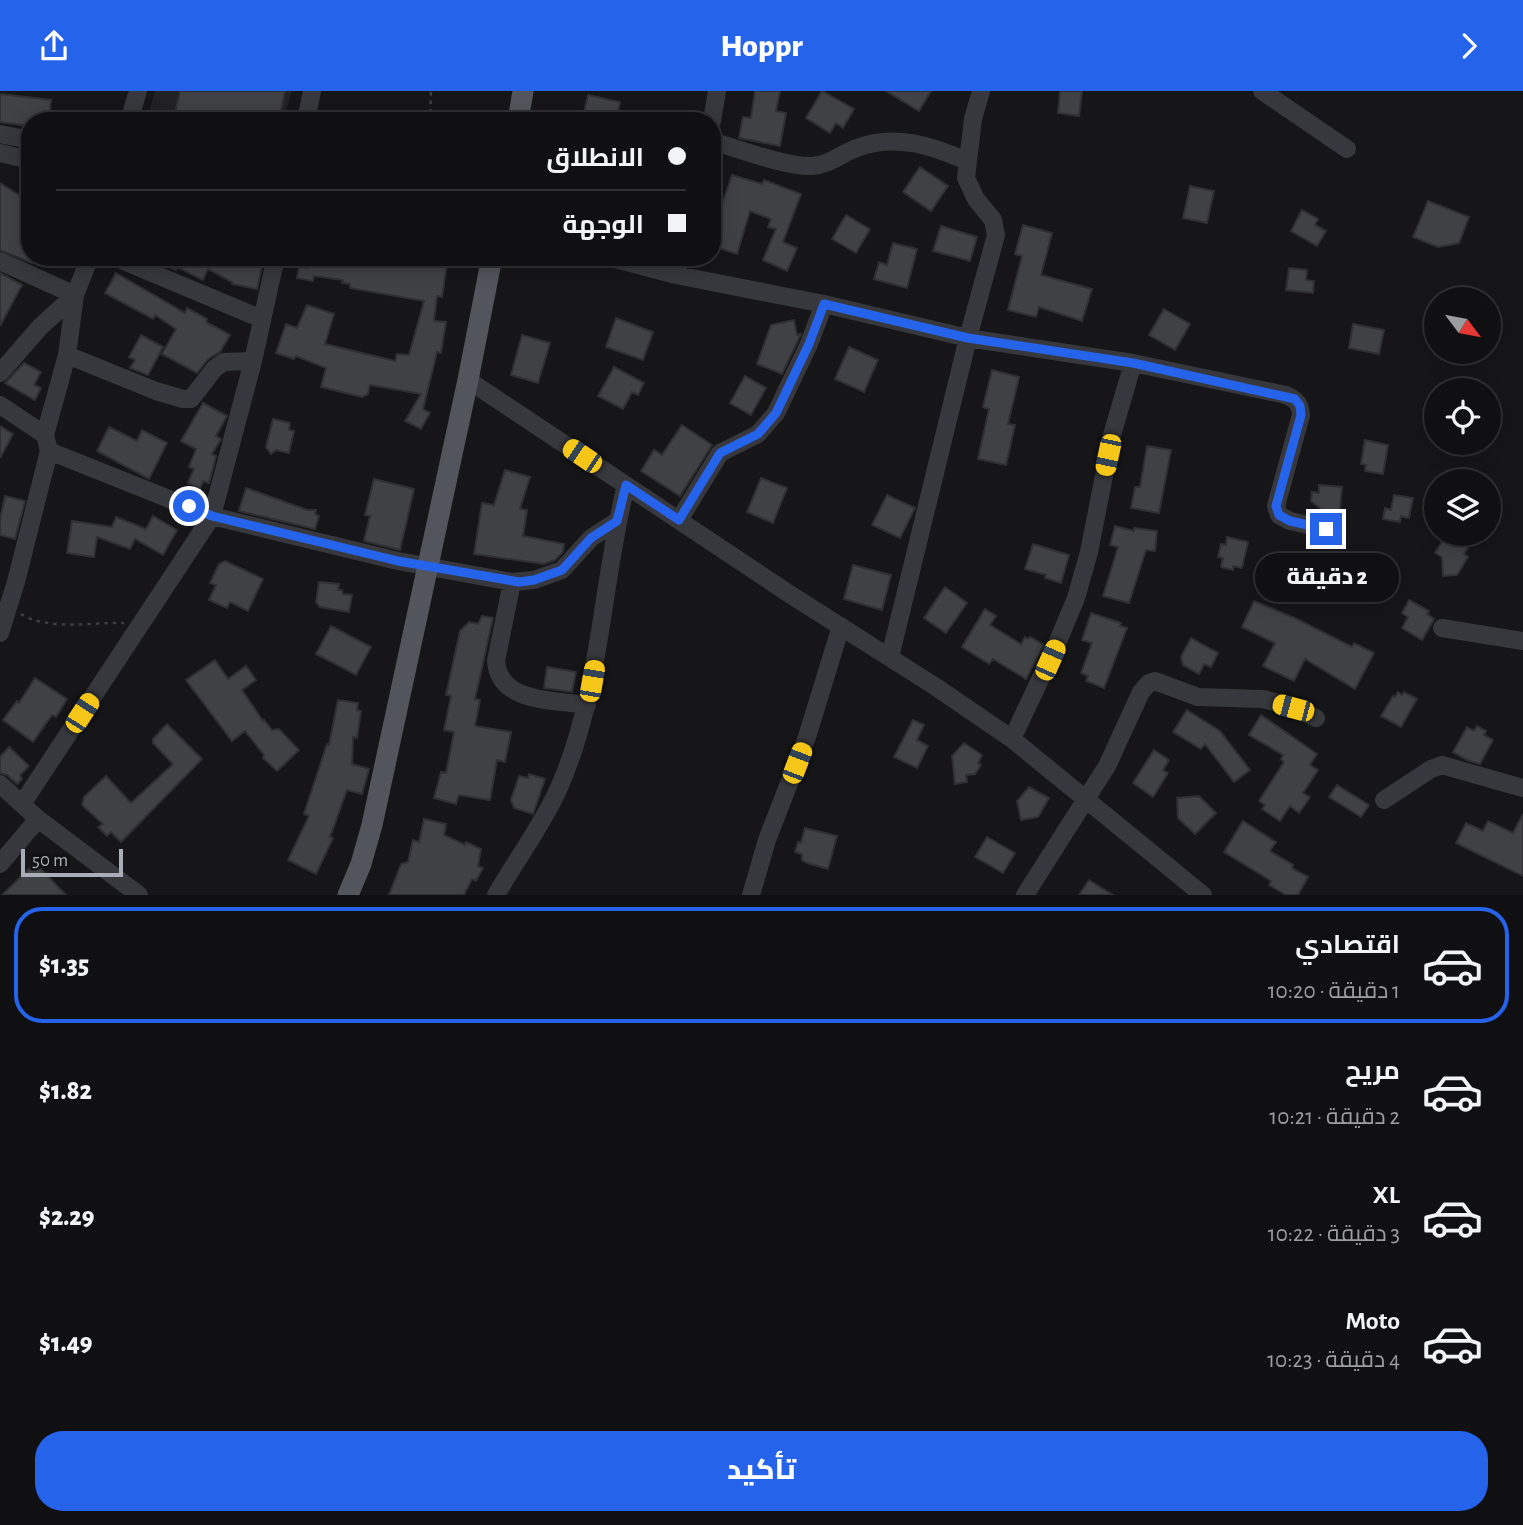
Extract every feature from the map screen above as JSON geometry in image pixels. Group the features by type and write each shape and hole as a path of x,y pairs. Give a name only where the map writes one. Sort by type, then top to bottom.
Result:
{"main road":[{"path":"519,112 523,91"},
{"path":"348,895 362,864 372,825 490,266"}],"street":[{"path":"132,112 138,91"},
{"path":"308,112 312,91"},
{"path":"714,112 717,91"},
{"path":"890,657 996,235 993,220 976,199 966,178 973,119 981,91"},
{"path":"1262,91 1347,149"},
{"path":"0,134 21,138"},
{"path":"721,144 777,160 813,166 838,159 857,148 897,139 937,148 967,161"},
{"path":"0,153 21,158"},
{"path":"0,261 75,295"},
{"path":"0,633 68,355 75,295 86,266"},
{"path":"135,266 262,319"},
{"path":"22,804 212,516 253,361 274,266"},
{"path":"678,266 968,338 1133,363 1295,399 1300,406 1301,415 1276,506 1279,515 1290,521 1326,529"},
{"path":"0,373 40,327 75,295"},
{"path":"679,520 720,453 758,434 776,413 809,344 824,304"},
{"path":"68,355 156,391 183,399 191,399 215,368 224,362 253,361"},
{"path":"1012,739 1076,598 1089,552 1112,435 1133,363"},
{"path":"468,380 1012,739 1203,895"},
{"path":"0,405 47,443 212,516 427,568 512,582 534,580 562,570 591,538 617,521"},
{"path":"495,895 559,788 587,705 617,521 626,485"},
{"path":"512,582 496,661 497,673 512,691 521,695 587,705"},
{"path":"751,895 767,840 807,737 841,626"},
{"path":"1442,628 1523,641"},
{"path":"1026,895 1107,766 1140,692 1149,683 1155,681 1198,697 1263,699 1316,718"},
{"path":"1384,800 1431,769 1442,765 1523,788"},
{"path":"0,784 38,819 139,895"},
{"path":"0,864 38,819"}],"path":[{"path":"430,112 431,91"},
{"path":"8,607 33,621 51,624 141,623"}],"shaded area":[{"path":"155,91 292,91 286,112 149,112"}],"building":[{"path":"180,91 285,91 281,112 175,112"},
{"path":"755,91 780,91 776,111 786,113 780,146 739,138 743,117 751,118"},
{"path":"822,91 854,109 843,128 836,123 830,133 806,118"},
{"path":"886,91 931,91 919,111"},
{"path":"1060,91 1082,91 1079,116 1058,113"},
{"path":"0,94 51,100 50,111 57,112 21,112 21,125 0,122"},
{"path":"588,95 620,102 618,112 584,112"},
{"path":"920,167 948,186 931,211 903,192"},
{"path":"732,175 762,184 764,180 801,194 783,242 797,248 787,271 763,260 776,229 768,227 771,219 750,211 737,254 721,249 721,207"},
{"path":"0,183 21,196 21,259 0,250"},
{"path":"1190,186 1214,191 1207,223 1183,218"},
{"path":"1428,201 1469,217 1459,243 1438,247 1413,237"},
{"path":"1302,210 1318,219 1315,225 1326,231 1317,246 1291,231"},
{"path":"846,215 870,229 856,253 832,239"},
{"path":"1023,225 1052,233 1041,275 1092,289 1082,321 1039,307 1036,317 1008,310 1022,256 1015,254"},
{"path":"941,226 977,237 970,261 933,251"},
{"path":"893,243 917,249 907,288 874,279 879,262 887,265"},
{"path":"167,266 262,266 257,289 232,284 208,269 203,280 177,267 176,270"},
{"path":"447,266 442,297 437,296 434,321 446,322 441,353 437,352 423,409 430,413 421,429 405,421 421,394 370,385 368,394 362,397 321,387 326,368 296,356 294,359 276,353 286,324 297,328 307,305 334,314 325,344 395,361 397,354 409,355 424,301 350,288 350,284 342,283 343,280 314,276 313,281 297,278 299,267"},
{"path":"1289,268 1307,270 1306,280 1314,281 1313,293 1286,290"},
{"path":"0,273 22,285 0,326"},
{"path":"116,273 185,313 187,308 230,335 220,352 208,359 197,373 162,354 176,329 155,315 153,319 105,293"},
{"path":"1164,309 1190,324 1175,350 1149,335"},
{"path":"616,318 653,332 643,360 606,347"},
{"path":"794,320 797,335 801,334 782,374 757,364 771,325"},
{"path":"1353,324 1384,330 1379,354 1349,348"},
{"path":"141,335 163,347 148,375 130,368 135,360 129,357"},
{"path":"522,335 550,343 538,383 511,375"},
{"path":"849,347 878,360 864,392 835,379"},
{"path":"24,363 41,372 34,385 41,388 35,400 5,383"},
{"path":"614,367 644,383 638,395 632,392 623,409 598,396"},
{"path":"992,370 1019,377 1008,424 1015,425 1006,465 978,459 989,409 983,407"},
{"path":"745,376 766,388 751,415 730,403"},
{"path":"203,403 227,416 216,436 221,439 212,454 216,456 209,483 203,481 200,488 188,483 194,469 189,467 196,449 181,441"},
{"path":"273,419 290,423 289,430 294,431 289,453 276,450 271,454 266,447"},
{"path":"682,425 712,445 680,496 641,471 654,450 662,455"},
{"path":"0,426 13,434 0,458"},
{"path":"109,427 137,441 142,430 167,443 149,479 97,451"},
{"path":"1365,440 1388,445 1383,474 1365,471 1366,465 1361,464"},
{"path":"1147,446 1171,450 1159,513 1131,508 1135,487 1140,487"},
{"path":"505,470 530,477 520,509 527,510 523,536 564,544 563,552 555,560 544,564 474,554 482,503 494,505"},
{"path":"761,478 787,488 773,523 747,512"},
{"path":"374,479 414,489 400,550 364,541 370,516 365,515"},
{"path":"1319,485 1342,487 1339,518 1331,517 1311,501 1312,492 1319,493"},
{"path":"246,488 307,510 316,510 315,514 319,516 315,529 239,511"},
{"path":"887,495 915,508 900,538 872,525"},
{"path":"1394,495 1413,498 1409,518 1401,516 1400,522 1383,519 1385,508 1391,510"},
{"path":"5,496 25,501 15,539 0,535"},
{"path":"153,516 177,530 163,555 135,539 130,549 97,537 94,557 67,553 72,521 112,527 116,517 146,529"},
{"path":"1115,526 1134,531 1134,528 1157,531 1155,551 1146,550 1129,603 1103,596 1118,547 1110,545"},
{"path":"1227,537 1248,542 1242,568 1233,566 1233,570 1221,567 1223,558 1218,557 1221,544 1226,545"},
{"path":"1033,544 1069,555 1061,583 1025,569"},
{"path":"1439,546 1468,547 1464,554 1468,557 1457,575 1443,576 1442,557 1435,553"},
{"path":"225,561 263,579 248,611 230,602 227,608 209,600 216,585 210,583 219,564"},
{"path":"853,565 891,575 882,610 844,599"},
{"path":"1303,571 1323,575 1317,600 1291,594 1295,575 1302,576"},
{"path":"319,582 339,584 338,590 352,595 349,612 320,607 316,602"},
{"path":"945,587 967,603 946,633 924,618"},
{"path":"1409,600 1429,611 1427,614 1434,619 1422,640 1402,628 1408,617 1402,613"},
{"path":"1254,601 1352,647 1354,643 1374,653 1355,689 1305,659 1294,681 1263,666 1275,643 1242,627"},
{"path":"985,609 996,616 990,625 1021,644 1025,637 1030,637 1044,645 1026,679 993,659 989,664 962,647"},
{"path":"1091,613 1121,623 1120,626 1127,628 1104,688 1086,681 1088,676 1081,673 1092,643 1082,640"},
{"path":"482,616 493,618 475,699 480,700 475,726 511,732 505,762 497,760 490,800 459,795 456,804 434,798 441,772 446,773 454,732 444,730 451,696 446,695 460,631 469,622 478,624"},
{"path":"331,626 371,647 356,675 316,654"},
{"path":"1191,638 1218,653 1211,667 1204,664 1199,674 1183,665 1181,657"},
{"path":"215,660 228,679 246,666 256,680 242,690 263,721 272,730 279,729 299,750 277,771 263,758 264,755 245,731 232,741 186,680"},
{"path":"547,667 576,672 572,692 544,688"},
{"path":"35,678 67,699 56,717 52,715 33,742 3,720 17,701 19,703"},
{"path":"1398,692 1417,699 1401,727 1381,716"},
{"path":"338,700 358,703 357,710 361,711 357,738 353,737 352,764 369,769 362,794 347,790 330,837 333,838 316,874 288,860 309,816 304,814 327,744 329,745"},
{"path":"1187,710 1220,731 1250,770 1234,782 1205,744 1201,749 1173,732"},
{"path":"1261,715 1317,754 1310,765 1318,770 1303,793 1310,797 1299,813 1290,806 1280,821 1262,809 1265,805 1259,801 1284,762 1281,759 1283,755 1249,735"},
{"path":"913,720 924,725 917,740 928,746 917,768 894,757"},
{"path":"167,724 202,759 121,842 111,832 107,836 98,827 103,824 82,805 84,797 106,776 131,803 173,764 153,743 153,739"},
{"path":"1477,726 1486,731 1484,735 1493,740 1480,764 1453,752 1467,727 1474,731"},
{"path":"964,743 982,755 978,763 981,765 975,774 966,775 967,782 955,784 952,756"},
{"path":"9,747 29,766 20,775 22,779 17,784 7,775 0,773 0,757"},
{"path":"1154,750 1169,760 1163,770 1168,773 1153,797 1133,783"},
{"path":"529,774 545,779 533,814 514,808 511,800 519,776 528,778"},
{"path":"1337,785 1369,805 1361,817 1329,797"},
{"path":"1029,787 1049,798 1038,817 1021,820 1017,801"},
{"path":"1199,796 1216,813 1195,834 1178,818 1177,798"},
{"path":"1523,814 1523,876 1456,843 1466,823 1483,831 1488,821 1513,833"},
{"path":"424,819 446,824 444,835 481,849 478,866 483,868 476,881 472,879 464,895 389,895 401,864 408,862 413,840 419,842"},
{"path":"1243,821 1276,842 1270,851 1308,877 1298,895 1286,895 1269,885 1271,881 1224,852"},
{"path":"805,828 837,836 828,869 807,863 802,860 802,854 795,852"},
{"path":"987,837 1015,853 1003,873 975,857"},
{"path":"35,863 66,895 2,895"},
{"path":"1089,880 1113,895 1079,895"}],"route":[{"path":"189,506 212,516 427,568 512,582 534,580 562,570 591,538 617,521 626,485 679,520 720,453 758,434 776,413 809,344 824,304 968,338 1133,363 1295,399 1300,406 1301,415 1276,506 1279,515 1290,521 1326,529"}]}
